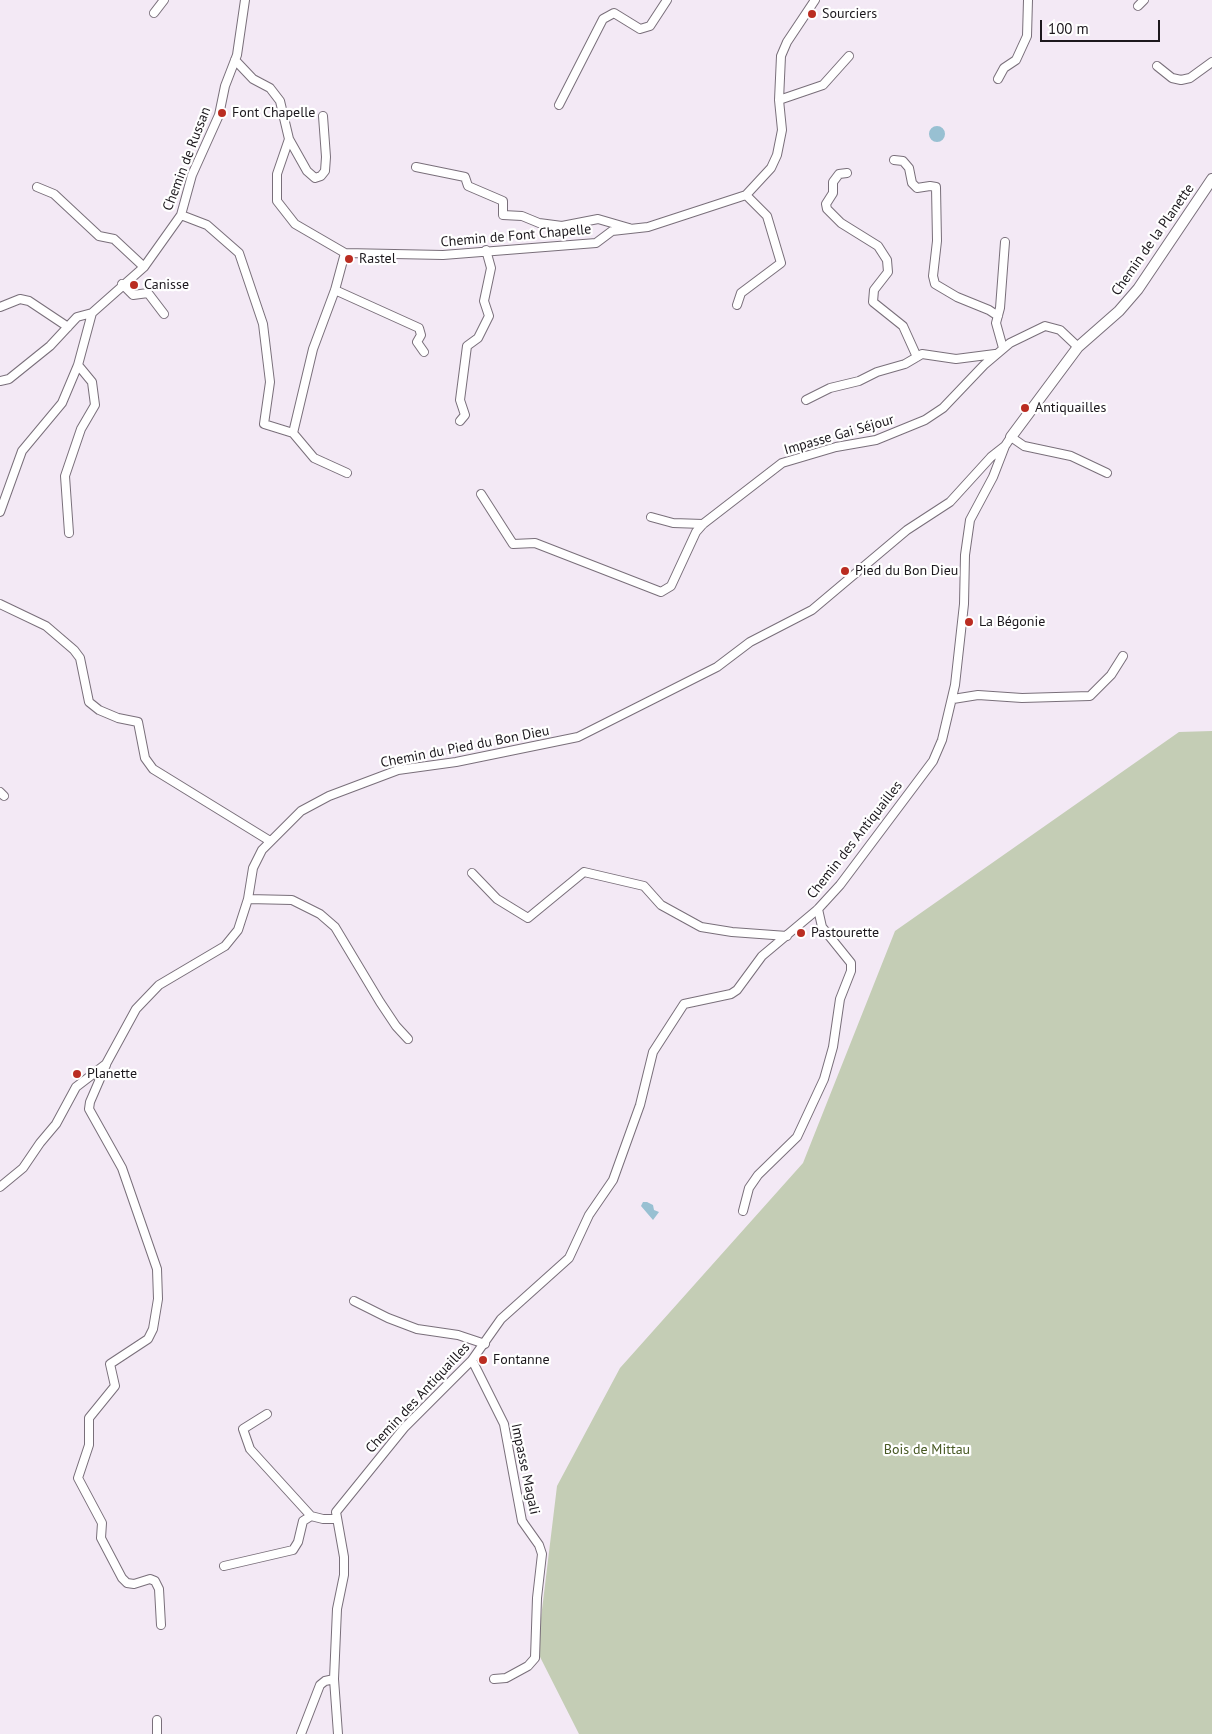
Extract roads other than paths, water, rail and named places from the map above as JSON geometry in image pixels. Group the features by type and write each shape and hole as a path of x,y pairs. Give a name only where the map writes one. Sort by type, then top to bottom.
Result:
{"street":[{"path":"154,13 164,0"},
{"name":"Chemin de Russan","path":"0,512 22,451 62,402 78,365 92,314 122,284 144,267 181,215 192,175 219,115 225,86 235,60 245,0"},
{"path":"559,105 603,19 614,13 640,29 650,26 667,0"},
{"name":"Chemin de Font Chapelle","path":"289,139 277,174 277,201 295,224 345,253 443,255 486,250 596,243 612,232 648,226 746,195 771,168 777,155 782,130 779,100 781,56 787,42 815,0"},
{"path":"998,79 1004,68 1016,60 1027,36 1028,0"},
{"path":"779,100 823,85 849,56"},
{"path":"235,60 252,79 270,88 280,101 289,139 307,171 315,178 321,176 326,170 323,116"},
{"path":"1157,66 1172,78 1181,80 1190,78 1212,62"},
{"path":"894,160 903,161 909,168 912,183 916,188 936,187 937,241 933,276 935,284 957,297 990,310 998,316"},
{"path":"416,167 465,178 468,186 503,201 503,215 522,216 539,223 562,226 598,218 631,229"},
{"path":"847,173 839,174 833,182 833,193 826,204 826,209 841,223 878,246 886,260 888,272 874,290 873,302 903,326 917,357"},
{"name":"Chemin de la Planette","path":"1011,437 1078,347 1119,311 1138,289 1212,179"},
{"path":"37,187 54,194 99,236 114,239 144,267"},
{"path":"737,305 741,293 781,263 767,216 746,195"},
{"path":"181,215 207,225 238,253 263,324 270,382 264,424 293,432 314,458 347,473"},
{"path":"1003,348 996,323 1005,242"},
{"path":"460,421 465,415 460,400 467,346 478,338 489,316 484,301 491,268 486,250"},
{"path":"293,432 313,349 335,290 345,253"},
{"path":"122,284 133,295 148,293 164,314"},
{"path":"335,290 419,328 421,335 417,342 424,352"},
{"path":"0,307 20,299 29,301 68,327"},
{"path":"0,381 9,379 50,346 77,318 92,314"},
{"name":"Impasse Gai Séjour","path":"481,494 513,544 534,543 662,592 671,586 696,532 703,524 782,463 836,446 876,440 925,420 943,408 995,354 1045,326 1060,330 1078,347"},
{"path":"806,400 830,388 859,381 877,372 905,364 922,354 956,359 995,354"},
{"path":"69,533 65,476 81,429 95,405 92,382 78,365"},
{"path":"1011,437 1024,446 1071,456 1107,473"},
{"name":"Chemin du Pied du Bon Dieu","path":"0,1187 24,1168 40,1143 56,1124 76,1087 86,1077 106,1064 136,1009 159,985 226,946 242,922 253,868 270,841 301,811 318,801 377,776 398,770 456,762 578,737 717,667 750,642 812,610 907,530 950,502 991,457 1005,446 1011,437"},
{"name":"Chemin des Antiquailles","path":"338,1519 336,1512 404,1428 472,1360 501,1319 569,1258 589,1215 613,1180 640,1105 653,1052 684,1004 731,994 737,990 762,956 818,909 840,885 933,761 942,740 953,700 964,604 965,555 970,520 993,477 1005,446"},
{"path":"651,517 673,523 703,524"},
{"path":"0,604 46,626 74,650 80,658 89,702 99,710 118,718 138,722 145,758 153,769 270,841"},
{"path":"953,700 978,695 1022,698 1090,696 1111,675 1123,656"},
{"path":"472,873 497,899 528,918 584,872 644,886 661,905 701,927 732,932 787,936"},
{"path":"248,899 292,900 320,914 335,928 380,1002 396,1026 408,1038"},
{"path":"743,1211 749,1188 758,1175 797,1137 824,1079 833,1046 840,998 852,971 851,964 822,927 818,909"},
{"path":"106,1064 90,1102 89,1110 124,1176 157,1269 158,1299 153,1329 148,1339 110,1364 115,1386 88,1418 89,1445 78,1478 102,1522 101,1538 122,1578 127,1583 134,1584 150,1579 155,1581 159,1589 161,1626"},
{"path":"354,1301 388,1318 417,1329 458,1335 485,1344"},
{"name":"Impasse Magali","path":"472,1360 504,1424 522,1521 539,1545 542,1554 537,1598 535,1658 528,1666 506,1678 494,1679"},
{"path":"267,1414 243,1429 250,1449 311,1516 323,1519 338,1519 344,1557 344,1575 337,1609 334,1679 338,1734"},
{"path":"224,1566 293,1550 298,1542 303,1521 311,1516"},
{"path":"301,1734 320,1685 325,1681 334,1679"},
{"path":"157,1720 157,1734"}],"water":[{"path":"937,126 945,134 937,142 929,134"},
{"path":"643,1202 653,1205 654,1210 659,1212 653,1220 641,1206"}],"place":[{"name":"Sourciers","path":"812,14"},
{"name":"Font Chapelle","path":"222,113"},
{"name":"Rastel","path":"349,259"},
{"name":"Canisse","path":"134,285"},
{"name":"Antiquailles","path":"1025,408"},
{"name":"Pied du Bon Dieu","path":"845,571"},
{"name":"La Bégonie","path":"969,622"},
{"name":"Pastourette","path":"801,933"},
{"name":"Planette","path":"77,1074"},
{"name":"Fontanne","path":"483,1360"}],"park label":[{"name":"Bois de Mittau","path":"927,1450"}]}
